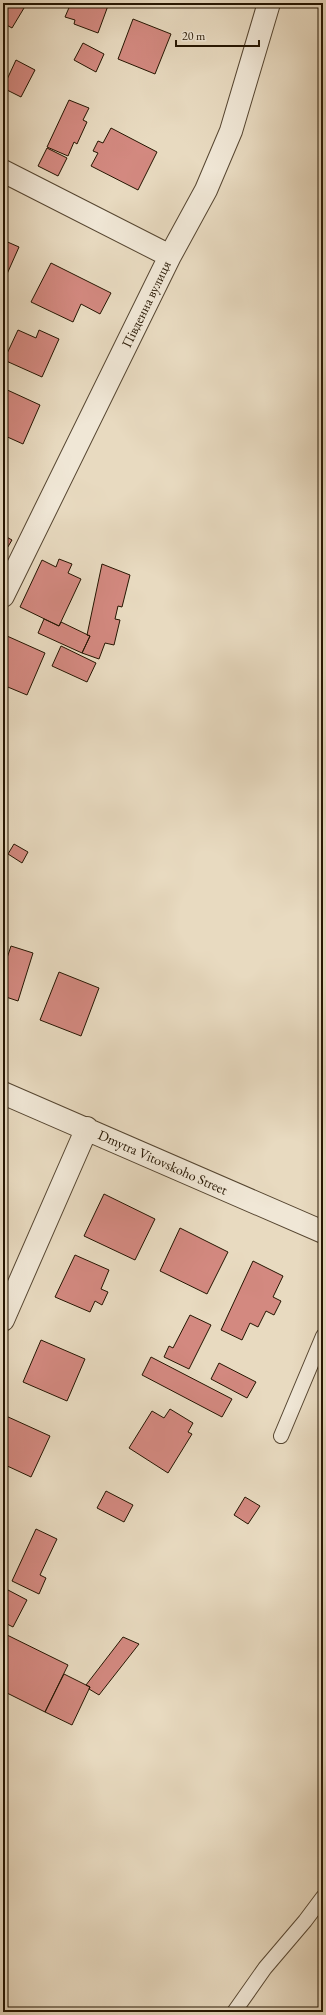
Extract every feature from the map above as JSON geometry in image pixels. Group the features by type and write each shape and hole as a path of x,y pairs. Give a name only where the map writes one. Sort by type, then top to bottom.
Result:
{"street":[{"name":"Південна вулиця","path":"3,596 170,256 206,190 231,131 269,3"},
{"path":"3,171 170,256"},
{"name":"Dmytra Vitovskoho Street","path":"3,1093 323,1232"},
{"path":"3,1320 86,1128"}],"lane":[{"path":"281,1436 323,1336"},
{"path":"234,2012 265,1968 306,1921 323,1897"}],"building":[{"path":"3,3 27,3 12,28 3,23"},
{"path":"71,3 109,3 98,33 74,24 75,20 65,17"},
{"path":"133,19 171,34 155,74 118,59"},
{"path":"83,43 104,54 96,72 74,60"},
{"path":"16,60 35,70 21,97 3,88"},
{"path":"69,100 89,108 83,120 87,122 77,144 74,142 68,156 47,147"},
{"path":"111,128 157,152 138,190 91,166 98,153 93,151 98,141 103,143"},
{"path":"47,148 67,158 58,176 38,166"},
{"path":"3,240 19,247 3,283"},
{"path":"51,263 111,293 100,314 81,304 73,322 31,302"},
{"path":"18,330 36,338 39,330 59,339 42,377 4,360"},
{"path":"3,388 40,405 23,444 3,435"},
{"path":"3,535 12,540 3,555"},
{"path":"59,559 72,564 68,573 81,579 59,626 20,607 42,560 56,567"},
{"path":"102,564 130,575 122,607 118,606 115,619 120,620 114,645 105,643 99,659 82,653 90,636 87,635"},
{"path":"44,619 59,626 61,622 90,636 82,653 38,633"},
{"path":"7,636 45,653 27,695 3,685 3,646"},
{"path":"61,646 96,663 87,682 52,666"},
{"path":"14,844 28,852 22,863 8,854"},
{"path":"11,946 33,953 18,1001 3,996 3,970"},
{"path":"59,972 99,988 81,1036 40,1020"},
{"path":"104,1194 155,1219 135,1260 84,1236"},
{"path":"180,1228 228,1252 207,1294 160,1271"},
{"path":"75,1255 109,1270 101,1289 108,1292 102,1305 95,1301 90,1312 55,1297"},
{"path":"253,1261 283,1276 273,1297 281,1301 274,1315 266,1311 258,1327 250,1323 242,1340 221,1330"},
{"path":"190,1315 211,1325 189,1369 164,1357 169,1346 173,1348"},
{"path":"41,1340 85,1359 67,1401 23,1382"},
{"path":"151,1357 232,1399 222,1417 142,1375"},
{"path":"219,1363 256,1382 247,1398 211,1379"},
{"path":"170,1409 193,1423 188,1432 192,1434 168,1473 129,1448 152,1411 164,1418"},
{"path":"6,1416 50,1436 31,1477 3,1464 3,1423"},
{"path":"106,1491 133,1505 124,1522 97,1508"},
{"path":"245,1497 260,1506 248,1524 234,1515"},
{"path":"36,1529 57,1539 40,1575 46,1578 39,1594 12,1581"},
{"path":"8,1590 27,1600 13,1627 3,1622 3,1600"},
{"path":"3,1633 68,1665 45,1712 3,1691"},
{"path":"123,1637 139,1644 99,1695 89,1689 90,1687 86,1685"},
{"path":"64,1674 90,1687 72,1725 45,1712"}]}
